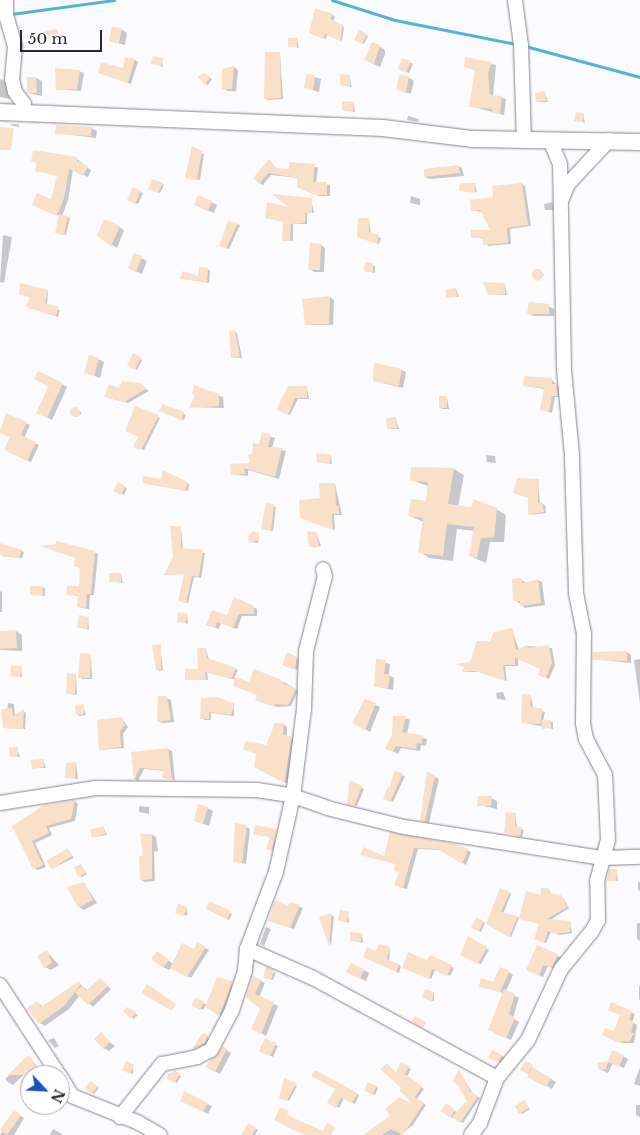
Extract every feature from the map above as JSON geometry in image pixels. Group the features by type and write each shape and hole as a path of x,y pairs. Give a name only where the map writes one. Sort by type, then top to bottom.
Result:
{"street":[{"path":"6,0 6,15 15,46 12,78 15,92 24,104 22,113"},
{"path":"516,0 522,45 524,138"},
{"path":"0,112 383,128 473,139 524,138 640,142"},
{"path":"471,1135 480,1123 498,1078 528,1040 567,959 592,931 598,920 596,896 608,840 605,775 586,739 583,723 584,634 575,586 572,455 564,370 560,164 550,140"},
{"path":"561,203 568,184 609,140"},
{"path":"120,1117 162,1064 197,1056 211,1050 232,1010 244,971 247,949 276,872 293,796 304,709 306,651 325,576 323,569"},
{"path":"0,803 71,789 143,786 178,790 257,790 293,796 327,808 404,827 603,858 640,858"},
{"path":"247,949 313,978 498,1078"},
{"path":"0,986 53,1065"},
{"path":"70,1093 72,1096 120,1117 139,1123 160,1135"}],"building":[{"path":"315,8 333,14 331,19 343,25 340,41 325,34 323,39 309,33"},
{"path":"112,27 122,28 119,43 109,41"},
{"path":"57,29 58,38 46,40 45,31"},
{"path":"359,30 367,34 362,44 354,40"},
{"path":"288,38 297,38 297,47 288,47"},
{"path":"372,42 380,45 374,64 364,60"},
{"path":"265,52 280,52 281,98 264,99"},
{"path":"153,56 163,58 161,66 151,64"},
{"path":"125,57 135,59 128,83 98,73 101,62 123,68"},
{"path":"465,57 492,62 488,73 490,95 502,96 500,114 492,113 492,109 469,107 475,69 464,67"},
{"path":"402,58 411,61 406,73 398,69"},
{"path":"234,66 232,89 222,89 222,69"},
{"path":"55,68 80,70 77,89 56,90"},
{"path":"204,73 210,77 205,85 198,77"},
{"path":"306,74 315,75 313,90 304,88"},
{"path":"340,74 350,75 350,86 340,85"},
{"path":"399,75 409,76 406,92 396,90"},
{"path":"27,77 36,77 37,93 27,93"},
{"path":"545,91 546,101 536,102 535,93"},
{"path":"342,101 354,102 353,111 342,110"},
{"path":"576,112 584,113 583,122 574,121"},
{"path":"56,125 92,127 91,136 55,134"},
{"path":"0,127 14,128 11,150 0,150"},
{"path":"192,146 202,151 197,180 185,178"},
{"path":"33,150 77,157 77,161 88,166 83,176 69,169 64,198 57,216 32,205 37,193 51,199 57,176 35,171 37,162 31,162"},
{"path":"269,159 276,168 289,169 289,162 315,164 313,182 327,182 327,195 314,195 297,187 297,178 268,173 259,184 253,178"},
{"path":"458,165 460,173 424,177 424,169"},
{"path":"152,179 163,183 158,193 148,189"},
{"path":"460,183 475,183 475,193 459,191"},
{"path":"522,183 528,225 507,228 508,243 483,245 482,238 471,238 471,230 490,230 480,210 471,211 470,200 493,197 492,186"},
{"path":"133,187 141,191 135,204 127,200"},
{"path":"272,194 312,198 312,213 305,213 305,223 291,224 290,241 282,241 283,222 265,218 267,202 288,207"},
{"path":"198,195 212,201 208,211 194,205"},
{"path":"59,214 68,216 64,235 55,233"},
{"path":"358,218 369,218 369,232 379,235 377,244 357,237"},
{"path":"104,219 120,226 111,246 97,236"},
{"path":"228,221 238,223 226,249 219,246"},
{"path":"310,243 321,244 320,270 308,270"},
{"path":"134,253 142,256 136,272 128,268"},
{"path":"365,262 373,263 373,272 364,271"},
{"path":"199,267 208,268 207,282 180,279 183,271 198,276"},
{"path":"535,269 539,269 542,274 541,278 535,279 532,276 532,272"},
{"path":"483,282 505,283 505,294 488,295"},
{"path":"20,283 48,290 45,303 59,307 56,316 26,307 30,296 19,295"},
{"path":"456,288 457,297 446,298 446,289"},
{"path":"330,296 329,324 305,325 302,299"},
{"path":"529,302 549,304 549,314 527,314"},
{"path":"235,330 240,357 231,358 229,331"},
{"path":"133,353 141,357 135,370 127,366"},
{"path":"89,355 99,358 94,376 84,373"},
{"path":"374,363 402,369 399,386 373,381"},
{"path":"38,371 63,383 47,418 36,413 48,387 34,379"},
{"path":"524,376 552,378 552,384 557,384 558,396 552,396 549,412 540,410 544,388 523,386"},
{"path":"122,381 141,383 146,389 124,402 104,397 109,384 119,388"},
{"path":"194,385 219,394 219,406 189,408 195,395 192,394"},
{"path":"288,386 307,386 307,398 295,398 288,415 276,410"},
{"path":"439,396 447,396 447,408 439,408"},
{"path":"163,404 184,412 181,420 159,411"},
{"path":"135,406 159,415 141,450 133,447 138,437 125,431"},
{"path":"73,407 77,407 80,412 79,416 73,417 70,414 70,410"},
{"path":"6,413 27,422 21,435 36,442 27,461 4,450 10,437 0,433"},
{"path":"396,417 397,428 387,429 386,418"},
{"path":"262,432 271,435 268,447 282,448 275,477 244,468 245,474 231,475 230,464 250,463 248,454 252,454 253,443 259,444"},
{"path":"316,453 331,455 330,464 317,462"},
{"path":"411,467 454,468 448,504 471,507 474,499 497,508 494,537 481,538 477,558 469,556 474,527 447,524 443,556 418,553 423,518 408,516 411,499 426,501 428,482 410,481"},
{"path":"163,470 188,482 185,491 142,483 143,476 161,479"},
{"path":"517,478 539,479 538,502 542,502 544,512 528,515 528,498 513,493"},
{"path":"118,482 125,486 121,495 113,491"},
{"path":"319,483 335,483 336,506 339,506 339,514 332,514 333,530 300,518 299,500 320,498"},
{"path":"266,503 274,504 271,531 261,529"},
{"path":"170,526 181,526 181,548 203,550 199,577 192,576 186,603 178,601 184,574 164,575 173,557"},
{"path":"253,531 259,533 259,540 249,543 248,536"},
{"path":"307,531 317,532 319,546 309,547"},
{"path":"56,541 95,551 91,594 87,594 86,608 77,607 78,595 66,595 67,586 79,586 80,567 74,566 75,558 40,546 56,544"},
{"path":"0,543 22,550 19,558 0,555"},
{"path":"109,573 121,573 121,582 109,582"},
{"path":"522,578 523,583 538,579 541,603 520,606 520,601 513,601 512,579"},
{"path":"30,586 43,586 43,595 30,595"},
{"path":"234,597 254,606 254,614 239,614 233,628 217,622 215,628 206,625 212,610 227,615"},
{"path":"178,612 187,613 186,623 177,622"},
{"path":"79,615 89,617 87,629 77,627"},
{"path":"512,628 516,650 527,645 529,648 549,645 552,663 546,678 538,675 540,669 515,658 515,665 503,665 505,681 475,671 462,672 464,667 456,664 470,662 477,641 490,641 494,632"},
{"path":"16,630 17,648 0,649 0,631"},
{"path":"161,644 161,670 156,670 152,645"},
{"path":"197,648 206,648 207,658 236,668 231,679 205,672 206,680 185,680 185,669 198,669"},
{"path":"627,651 627,661 592,660 593,652"},
{"path":"287,652 297,657 295,670 282,665"},
{"path":"80,653 91,654 90,678 78,678"},
{"path":"376,659 386,660 384,674 390,674 388,688 374,687"},
{"path":"11,665 22,666 20,677 10,676"},
{"path":"254,669 282,680 283,683 296,689 288,705 275,704 274,707 255,700 257,695 233,686 235,677 249,682"},
{"path":"67,673 76,674 75,694 66,694"},
{"path":"522,694 531,695 530,706 543,709 540,724 521,723"},
{"path":"158,696 167,696 171,720 157,722"},
{"path":"217,697 235,704 231,715 209,712 209,719 200,719 201,698"},
{"path":"365,699 376,703 365,730 352,723"},
{"path":"84,704 84,714 76,715 75,705"},
{"path":"12,708 13,716 24,709 23,729 3,728 1,709"},
{"path":"393,716 406,716 402,732 423,735 422,744 417,743 416,749 396,746 393,752 385,749 392,734"},
{"path":"122,717 125,725 120,731 121,747 99,750 97,720"},
{"path":"541,720 551,720 551,728 542,729"},
{"path":"275,723 284,723 283,734 292,737 284,783 254,767 256,754 243,749 246,741 266,745"},
{"path":"9,747 18,747 18,756 10,757"},
{"path":"168,748 172,779 162,778 163,770 140,768 134,780 131,752"},
{"path":"43,759 44,767 32,769 31,760"},
{"path":"76,762 75,778 65,778 66,763"},
{"path":"394,771 403,773 390,802 383,799 388,787 390,788"},
{"path":"427,771 435,776 425,821 420,821"},
{"path":"350,780 362,786 354,806 347,804"},
{"path":"478,796 492,796 491,806 477,806"},
{"path":"75,800 71,819 46,826 49,833 32,841 43,865 33,869 12,826 44,805"},
{"path":"198,804 208,807 203,824 194,821"},
{"path":"506,812 516,813 515,826 522,827 520,836 504,833"},
{"path":"235,823 247,825 242,863 233,862"},
{"path":"255,825 277,829 272,851 266,849 270,837 253,834"},
{"path":"103,826 105,834 92,838 90,830"},
{"path":"390,832 456,844 468,849 462,864 438,849 414,848 403,888 394,885 399,872 394,871 395,864 360,855 364,847 384,856"},
{"path":"140,834 152,834 152,879 140,880 139,857 143,855"},
{"path":"68,848 72,856 52,869 46,861"},
{"path":"81,864 86,873 78,877 74,867"},
{"path":"609,869 617,869 616,881 607,881"},
{"path":"84,882 93,900 78,908 67,887"},
{"path":"500,888 510,892 501,912 518,916 509,937 486,924"},
{"path":"541,888 549,888 549,893 561,895 567,907 547,919 571,921 570,932 556,934 548,931 544,943 534,939 539,924 519,919 526,891 541,895"},
{"path":"275,900 288,906 290,902 300,905 290,928 268,921"},
{"path":"209,901 231,911 227,919 206,909"},
{"path":"178,903 187,907 184,916 175,913"},
{"path":"340,910 349,912 347,922 338,921"},
{"path":"332,913 329,946 319,917"},
{"path":"476,917 484,921 479,931 471,928"},
{"path":"350,932 362,933 361,942 350,941"},
{"path":"468,936 487,947 478,964 460,955"},
{"path":"197,942 206,947 187,977 170,968 182,943 194,949"},
{"path":"379,944 390,947 387,959 399,964 396,972 363,957 367,947 376,951"},
{"path":"537,945 558,954 552,968 543,965 539,976 526,970"},
{"path":"47,950 52,963 44,968 37,956"},
{"path":"157,951 169,960 163,968 151,959"},
{"path":"408,952 427,960 430,955 452,965 447,976 432,969 429,979 402,968"},
{"path":"351,963 364,969 360,979 346,972"},
{"path":"266,967 274,970 271,980 263,978"},
{"path":"500,967 510,971 500,992 479,987 481,978 493,982"},
{"path":"253,976 261,980 255,994 274,1002 261,1034 251,1029 260,1009 246,997"},
{"path":"217,977 233,981 219,1016 205,1007"},
{"path":"100,978 108,986 88,1005 75,992 82,986 86,991"},
{"path":"79,981 81,984 64,1006 39,1024 27,1008 37,1001 41,1007"},
{"path":"147,984 176,1004 172,1011 141,993"},
{"path":"425,989 434,992 432,1001 422,998"},
{"path":"504,989 515,994 509,1014 515,1018 506,1038 488,1030"},
{"path":"196,997 204,1002 200,1010 191,1005"},
{"path":"611,1002 632,1011 629,1020 634,1022 631,1033 634,1033 630,1041 617,1042 602,1035 605,1028 614,1031 620,1015 608,1010"},
{"path":"127,1007 136,1012 131,1019 123,1011"},
{"path":"415,1016 426,1022 423,1028 412,1022"},
{"path":"101,1032 110,1042 103,1049 94,1039"},
{"path":"203,1033 208,1036 205,1043 192,1049"},
{"path":"265,1038 276,1043 270,1056 259,1051"},
{"path":"223,1046 227,1049 215,1072 205,1067"},
{"path":"492,1050 502,1055 498,1063 488,1058"},
{"path":"612,1050 624,1055 619,1067 608,1062 606,1069 600,1071 597,1063 608,1061"},
{"path":"27,1056 30,1056 35,1065 20,1065 20,1075 8,1075"},
{"path":"126,1061 134,1065 130,1074 122,1070"},
{"path":"525,1061 533,1065 528,1074 520,1070"},
{"path":"401,1062 409,1066 405,1074 422,1086 415,1097 424,1103 403,1135 391,1129 382,1135 363,1135 390,1116 385,1109 399,1097 412,1104 399,1090 401,1088 380,1069 387,1063 396,1073"},
{"path":"532,1068 551,1078 546,1087 527,1077"},
{"path":"459,1069 470,1091 478,1096 460,1123 452,1117 465,1102 468,1103 457,1084 452,1082"},
{"path":"175,1070 180,1074 174,1083 166,1078"},
{"path":"315,1070 358,1093 352,1103 341,1098 336,1108 327,1103 335,1089 311,1076"},
{"path":"284,1078 296,1083 287,1101 279,1098"},
{"path":"90,1081 98,1086 92,1094 85,1088"},
{"path":"368,1082 377,1086 372,1095 364,1090"},
{"path":"184,1091 208,1103 203,1112 180,1101"},
{"path":"524,1100 529,1108 519,1114 515,1106"},
{"path":"446,1103 455,1110 450,1118 441,1111"},
{"path":"280,1107 289,1111 287,1115 323,1131 327,1123 335,1127 331,1135 305,1135 274,1120"},
{"path":"14,1110 21,1115 7,1135 0,1130"},
{"path":"248,1123 256,1128 252,1135 241,1135"}],"waterway":[{"path":"11,14 114,0"},
{"path":"332,0 395,20 516,44"},
{"path":"525,46 640,77"}]}
